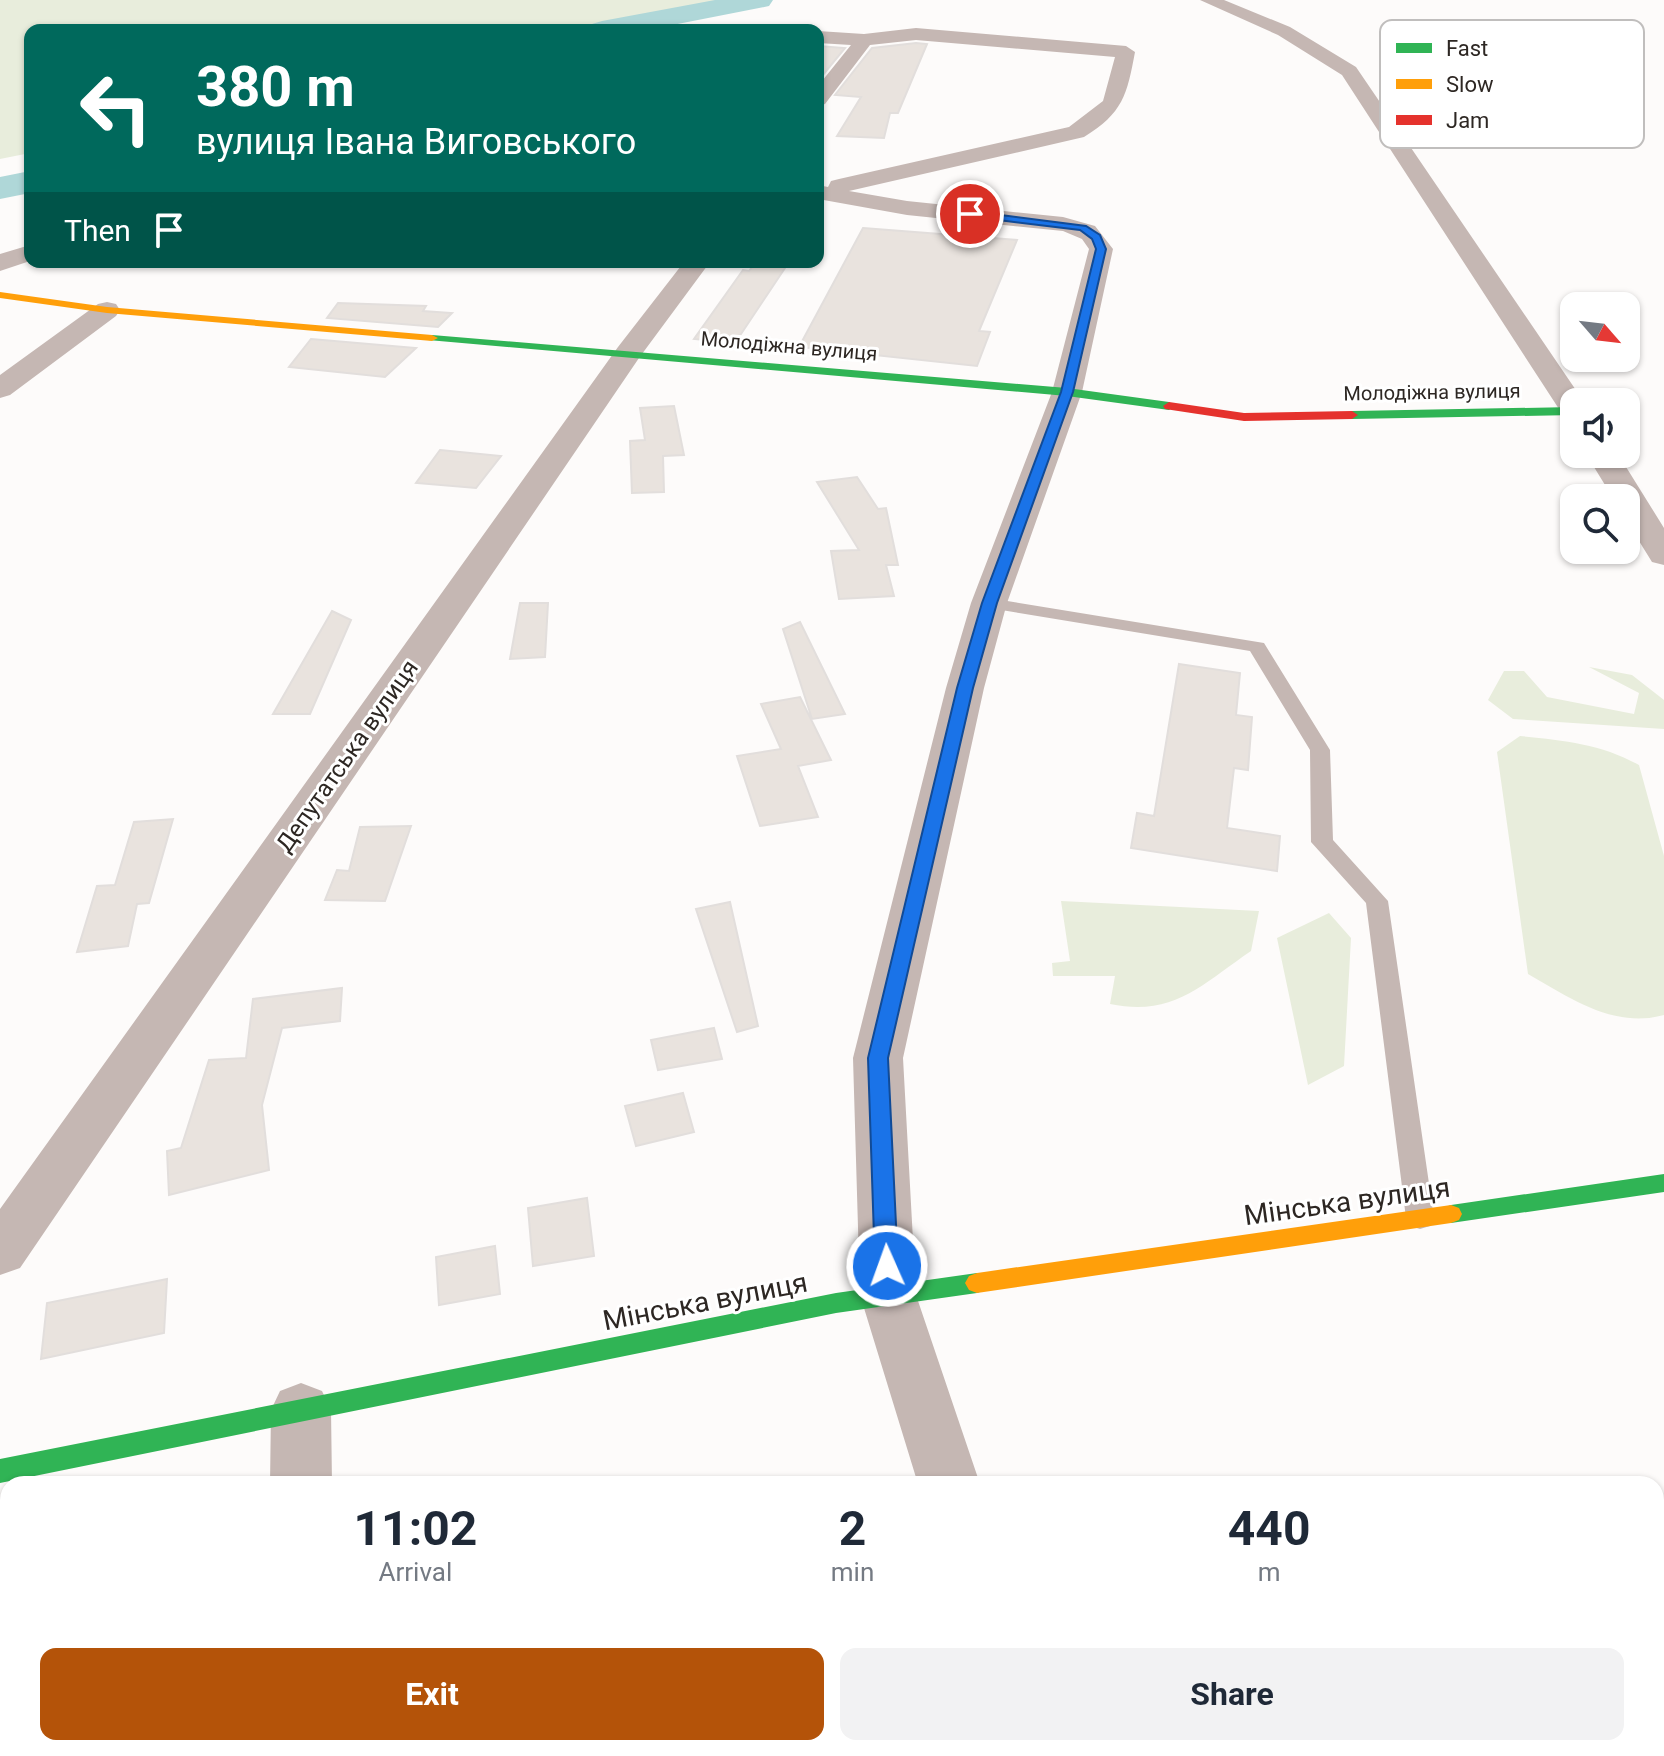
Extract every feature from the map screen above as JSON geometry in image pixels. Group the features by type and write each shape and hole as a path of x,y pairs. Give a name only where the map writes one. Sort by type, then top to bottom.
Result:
{"street":[{"path":"1209,0 1284,31 1349,71 1380,118"},
{"path":"824,37 864,40 916,34 1126,52 1114,104 1103,117 1076,132 824,190"},
{"path":"824,92 864,40"},
{"path":"1400,148 1560,389"},
{"path":"824,192 907,208 1063,224 1082,228 1097,237 1101,249 1067,392 989,603 965,688 878,1058 888,1295 946,1476"},
{"path":"0,263 24,254"},
{"name":"Депутатська вулиця","path":"0,1252 628,353 692,268"},
{"name":"Молодіжна вулиця","path":"0,295 107,310 1067,392 1244,417 1560,410"},
{"path":"0,389 107,310"},
{"path":"1611,468 1664,555"},
{"name":"Мінська вулиця","path":"0,1471 888,1295 1664,1183"},
{"path":"301,1410 301,1476"}],"lane":[{"path":"989,603 1257,647 1320,750 1322,842 1377,901 1420,1218"}],"green space":[{"path":"0,0 721,0 680,12 609,24 24,24 24,154 0,159"},
{"path":"1589,667 1632,675 1664,700 1664,729 1513,719 1488,700 1504,671 1524,671 1547,697 1634,714 1639,693"},
{"path":"1520,736 1596,748 1639,765 1664,856 1664,1015 1628,1018 1610,1015 1576,1001 1528,974 1497,752"},
{"path":"1061,901 1259,911 1251,951 1186,995 1152,1006 1132,1007 1110,1004 1115,976 1053,976 1052,963 1070,961"},
{"path":"1329,913 1351,938 1344,1066 1308,1085 1277,938"}],"building":[{"path":"927,44 898,113 890,113 884,138 837,136 861,97 835,95 872,48"},
{"path":"824,46 845,48 824,74"},
{"path":"863,228 1017,240 979,331 990,332 977,366 799,347"},
{"path":"751,268 785,268 735,343 694,339 743,270"},
{"path":"338,303 426,306 423,311 452,313 438,327 327,318"},
{"path":"311,339 416,348 385,377 289,367"},
{"path":"674,406 684,455 663,456 664,492 632,493 630,441 645,440 640,408"},
{"path":"440,450 501,456 476,488 416,483"},
{"path":"857,477 878,509 886,508 898,565 886,565 894,596 839,599 831,551 859,550 817,482"},
{"path":"520,603 548,603 545,657 510,659"},
{"path":"332,611 351,620 310,714 273,714"},
{"path":"800,622 845,714 812,719 783,629"},
{"path":"1179,664 1240,673 1236,715 1252,717 1248,770 1234,768 1227,828 1280,836 1277,871 1131,848 1137,813 1154,816"},
{"path":"800,697 831,760 798,766 818,817 760,826 737,756 781,749 761,704"},
{"path":"173,819 149,903 137,904 128,946 77,952 97,886 115,885 134,822"},
{"path":"411,826 385,901 325,900 337,870 349,871 360,827"},
{"path":"730,902 758,1026 737,1032 696,909"},
{"path":"342,988 340,1021 282,1028 262,1105 269,1170 169,1195 167,1151 181,1148 209,1060 246,1058 253,999"},
{"path":"714,1028 722,1059 658,1070 651,1040"},
{"path":"683,1093 694,1132 636,1146 625,1106"},
{"path":"587,1198 594,1256 533,1266 528,1208"},
{"path":"495,1246 500,1294 439,1305 436,1257"},
{"path":"167,1279 164,1333 41,1359 47,1303"}],"waterway":[{"path":"633,24 759,0"},
{"path":"0,188 24,183"}],"traffic: fast":[{"path":"432,338 1067,392 1169,406"},
{"path":"1352,415 1560,411"},
{"path":"1451,1214 1664,1183"},
{"path":"0,1471 836,1303 977,1283"}],"traffic: slow":[{"path":"0,295 107,310 432,338"},
{"path":"977,1283 1451,1214"}],"traffic: jam":[{"path":"1169,406 1244,417 1352,415"}],"route":[{"path":"887,1266 878,1058 965,688 989,603 1067,392 1101,249 1097,237 1082,228 970,214"}]}
